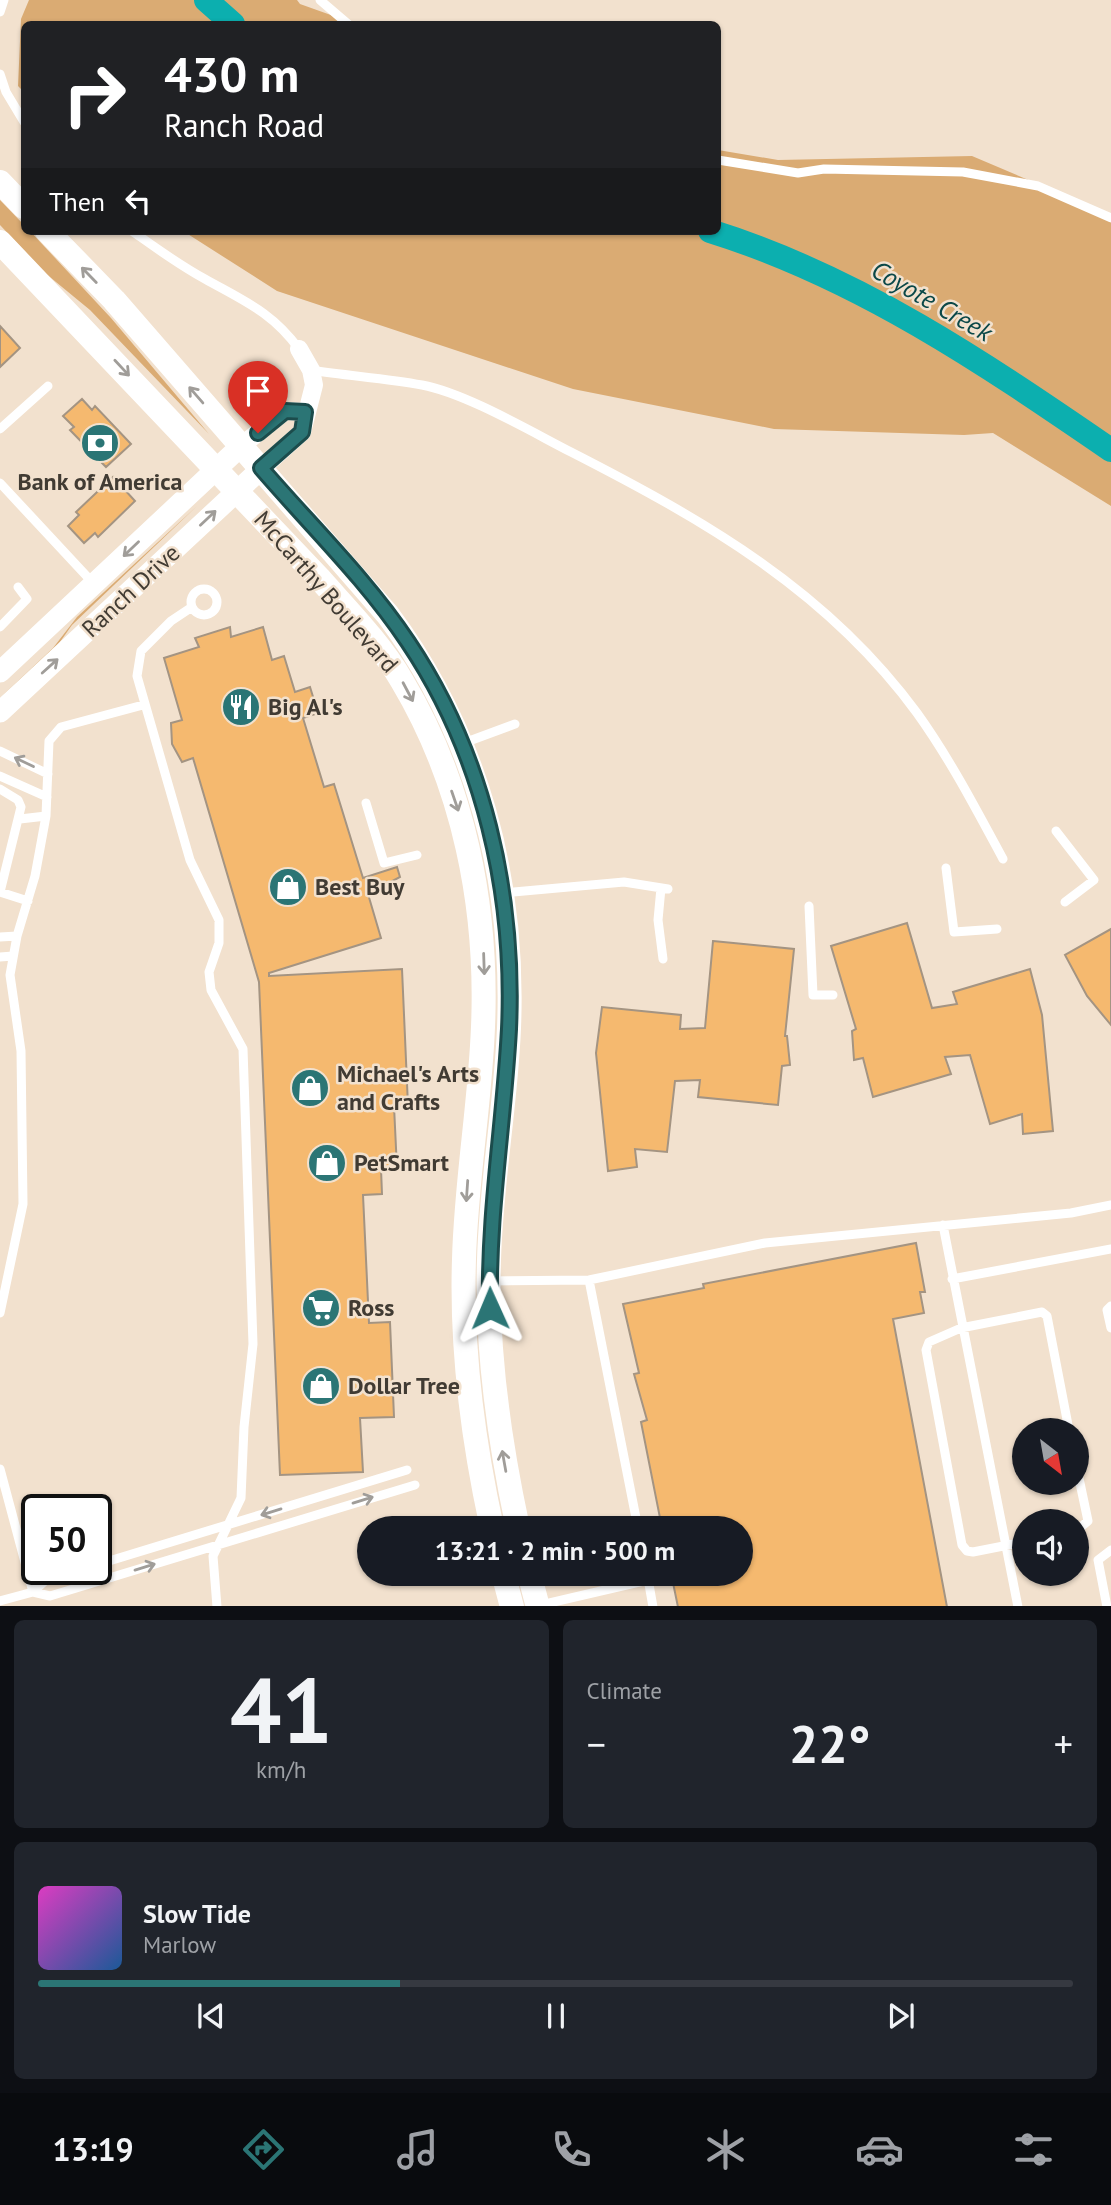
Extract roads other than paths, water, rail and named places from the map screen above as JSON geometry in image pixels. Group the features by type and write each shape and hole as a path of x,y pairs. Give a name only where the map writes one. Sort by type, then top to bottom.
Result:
{"main road":[{"path":"0,182 21,204"},
{"name":"McCarthy Boulevard","path":"51,235 114,300 340,557 407,640 440,697 484,806 491,895 484,974 483,1030 463,1263 466,1354 483,1488 489,1516"},
{"name":"McCarthy Boulevard","path":"0,242 346,608 402,680 446,774 509,951 509,1031 493,1184 489,1281 496,1405 516,1516"},
{"path":"507,1586 512,1606"},
{"path":"533,1586 538,1606"}],"street":[{"path":"261,468 302,432 314,385 312,370 299,349"},
{"path":"241,446 285,411 305,412"},
{"name":"Ranch Drive","path":"0,672 241,446"},
{"name":"Ranch Drive","path":"0,712 261,468"}],"lane":[{"path":"0,12 4,0"},
{"path":"320,0 344,21"},
{"path":"0,74 6,92 21,117"},
{"path":"721,160 798,173 824,169 963,172 1038,186 1111,218"},
{"path":"138,235 194,272 254,305 281,325 299,349"},
{"path":"312,370 424,385 491,412 657,496 764,562 822,609 865,651 916,713 952,766 1003,859"},
{"path":"0,429 48,386"},
{"path":"1,485 94,584"},
{"path":"0,627 27,599 18,587"},
{"path":"192,607 171,621 141,652 137,676 190,860 219,920 219,943 209,972 211,990 243,1049 253,1344 244,1427 241,1498 213,1556 217,1606"},
{"path":"0,1313 23,1204 22,1051 10,975 46,816 49,741 61,727 144,705"},
{"path":"461,744 515,724"},
{"path":"0,751 48,774"},
{"path":"0,776 47,797"},
{"path":"0,789 18,800 21,807 0,892 28,901"},
{"path":"366,803 384,863 417,855"},
{"path":"20,819 46,816"},
{"path":"1056,831 1094,880 1065,902"},
{"path":"946,868 954,932 997,929"},
{"path":"491,895 624,882 664,889 659,920 663,959"},
{"path":"809,906 813,995 833,995"},
{"path":"0,937 17,936"},
{"path":"0,957 13,956"},
{"path":"489,1281 589,1280 765,1243 1071,1213 1111,1205"},
{"path":"943,1225 961,1328 1018,1606"},
{"path":"952,1279 1111,1249"},
{"path":"589,1280 636,1516"},
{"path":"1111,1306 1108,1310 1111,1328"},
{"path":"1012,1544 973,1552 967,1551 962,1545 926,1350 929,1342 961,1328 1042,1312 1047,1316 1067,1418"},
{"path":"0,1469 1,1481 33,1592"},
{"path":"112,1560 407,1470"},
{"path":"33,1592 50,1596 415,1485"},
{"path":"1107,1606 1098,1560 1111,1550"},
{"path":"0,1601 33,1592 41,1585"},
{"path":"538,1606 613,1586"},
{"path":"649,1586 653,1606"}],"water":[{"path":"1074,414 1111,439 1111,460 1066,430"}],"waterway":[{"name":"Coyote Creek","path":"206,0 230,21"},
{"name":"Coyote Creek","path":"721,235 817,272 918,325 1111,450"}],"place":[{"name":"Bank of America","path":"100,443"},
{"name":"Big Al's","path":"241,707"},
{"name":"Best Buy","path":"288,887"},
{"name":"Michael's Arts and Crafts","path":"310,1088"},
{"name":"PetSmart","path":"327,1163"},
{"name":"Ross","path":"321,1308"},
{"name":"Dollar Tree","path":"321,1386"}]}
